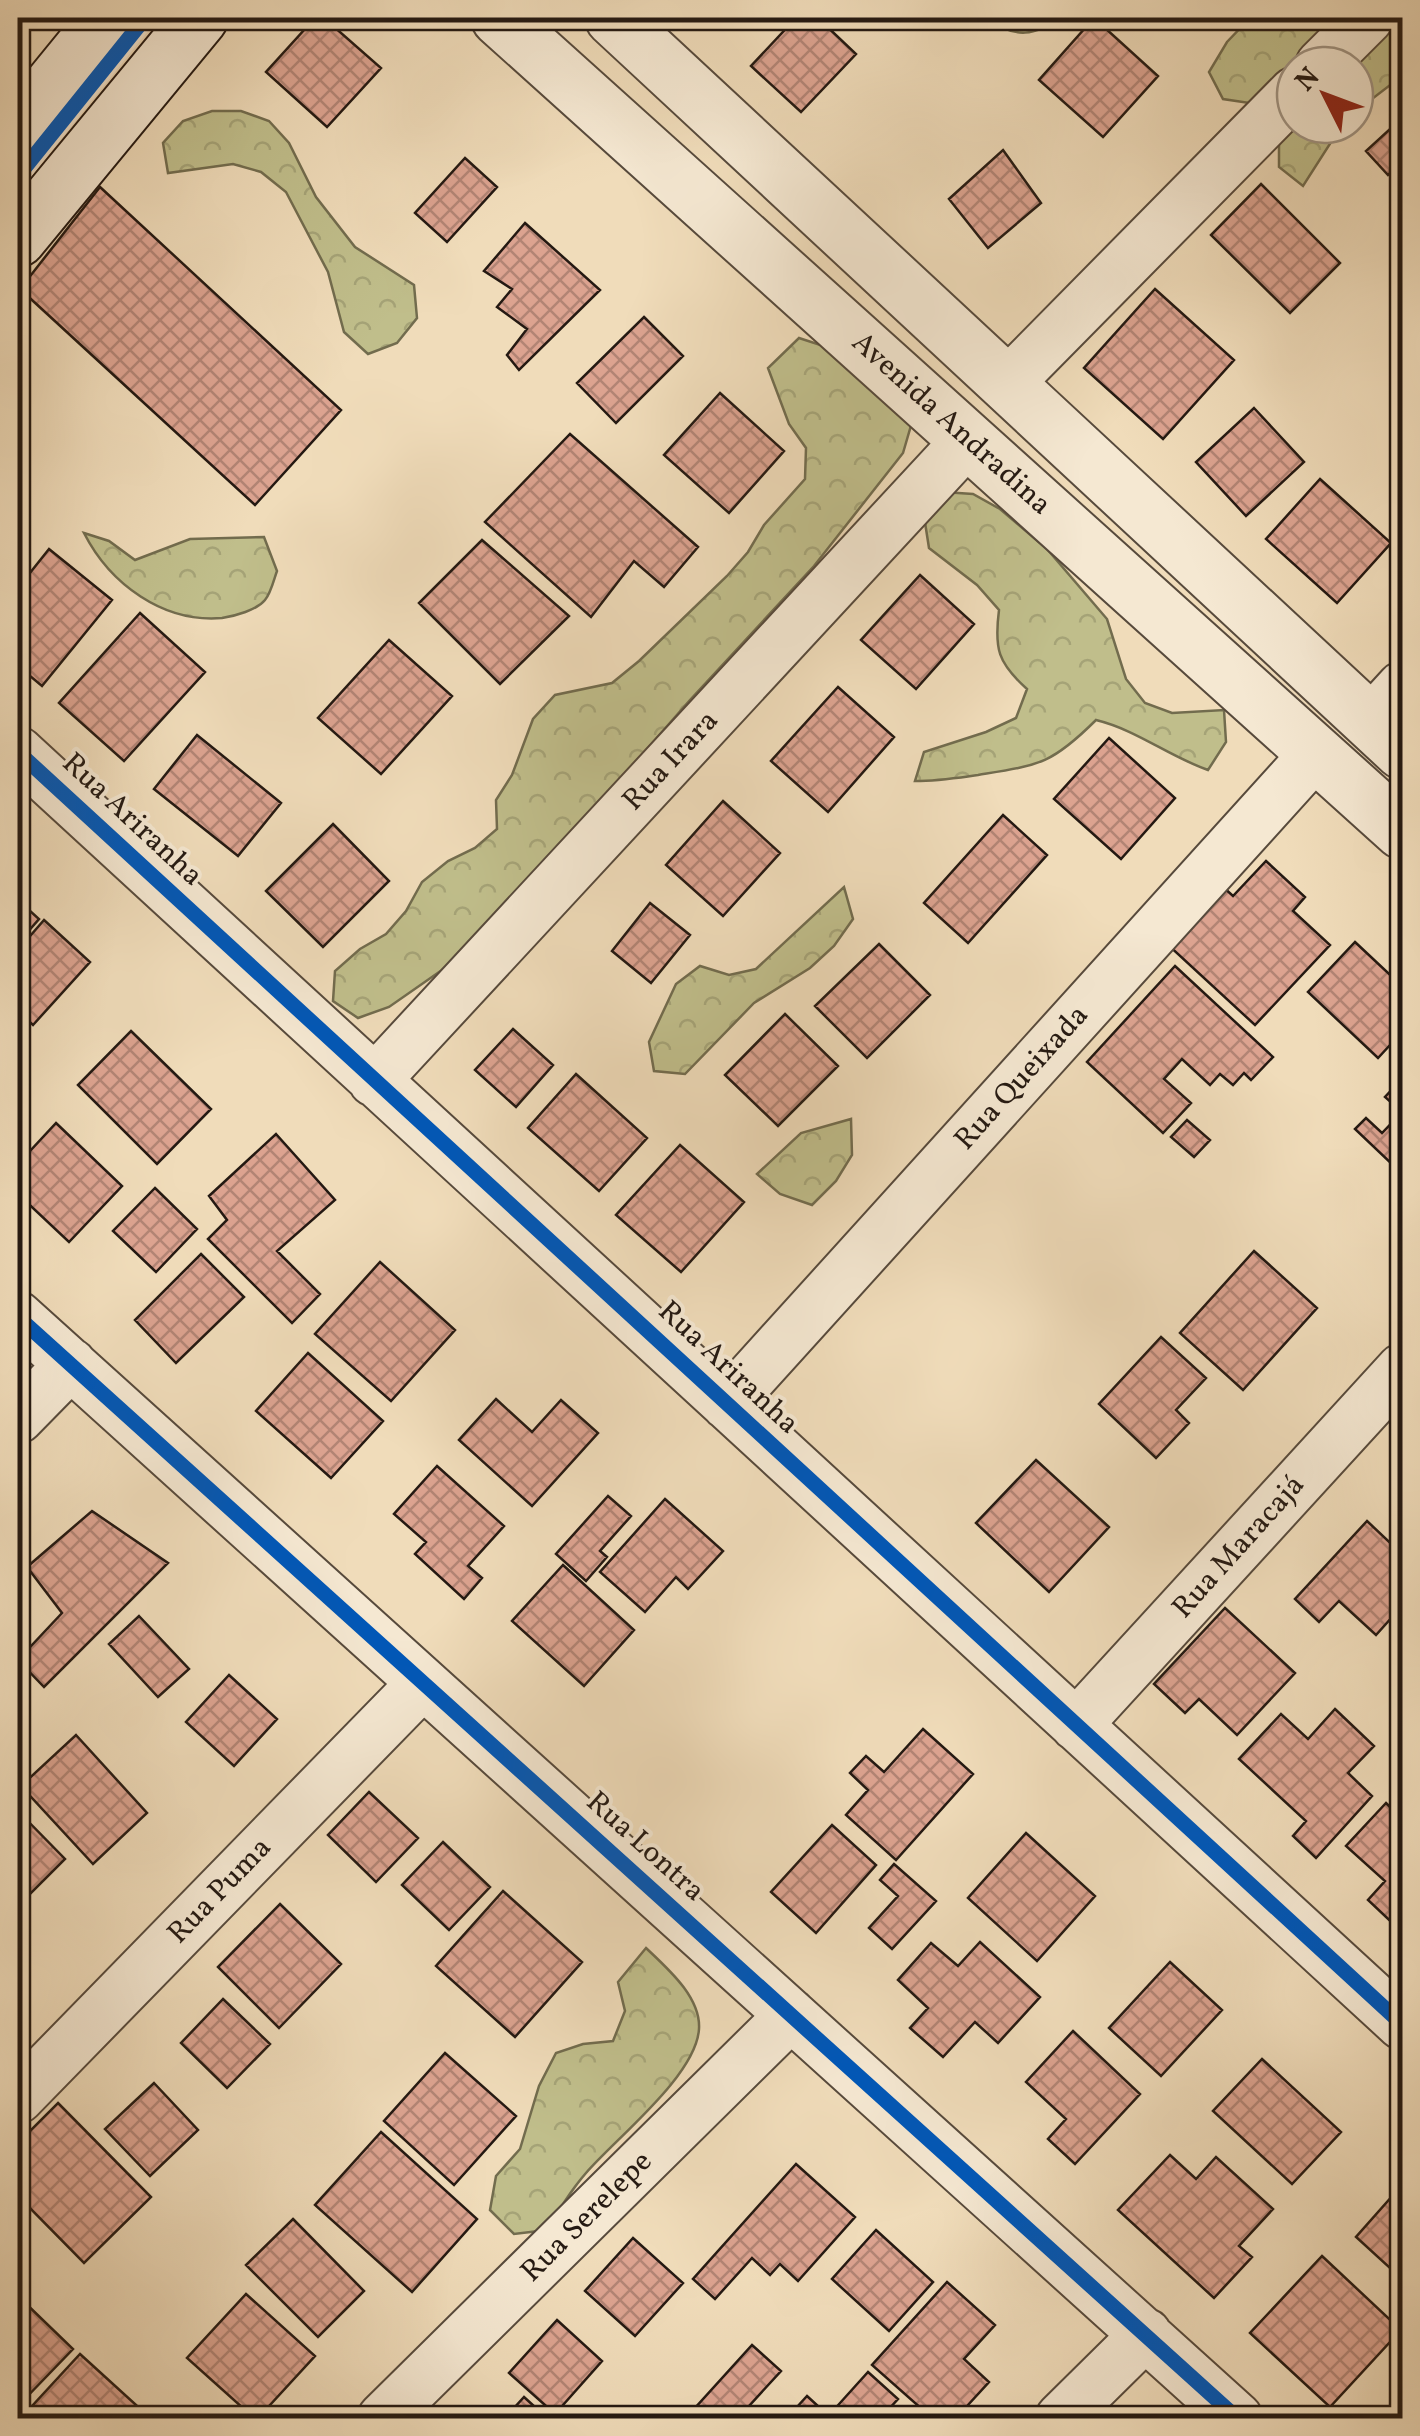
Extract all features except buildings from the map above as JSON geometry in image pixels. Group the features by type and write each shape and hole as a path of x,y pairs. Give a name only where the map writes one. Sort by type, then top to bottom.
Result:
{"street":[{"path":"18,128 107,18"},
{"path":"18,240 200,18"},
{"name":"Avenida Andradina","path":"500,18 1402,831"},
{"path":"612,18 1008,382 1392,720"},
{"path":"1342,45 1368,18"},
{"path":"1008,382 1275,112"},
{"name":"Rua Irara","path":"374,1081 968,440"},
{"name":"Rua Ariranha","path":"18,752 1402,2024"},
{"name":"Rua Queixada","path":"727,1404 1317,752"},
{"name":"Rua Lontra","path":"18,1316 1237,2418"},
{"path":"18,1418 71,1364"},
{"name":"Rua Maracajá","path":"1076,1725 1402,1369"},
{"name":"Rua Puma","path":"18,2098 422,1684"},
{"name":"Rua Serelepe","path":"383,2418 791,2014"},
{"path":"1061,2418 1146,2334"}],"green space":[{"path":"988,18 1063,18 1025,33 1007,30"},
{"path":"1250,18 1339,18 1314,45 1275,45 1275,87 1256,104 1223,99 1209,72 1227,42"},
{"path":"1400,18 1402,76 1375,97 1375,45 1370,45"},
{"path":"212,111 241,111 269,121 289,143 316,197 355,247 414,285 417,318 397,343 368,354 344,332 328,272 286,192 261,172 233,164 168,173 163,143 183,121"},
{"path":"1279,145 1329,145 1303,186 1279,167"},
{"path":"799,338 842,352 912,422 903,453 814,566 690,700 490,928 442,970 389,1007 358,1018 333,1001 335,971 360,949 386,934 406,911 422,882 497,829 496,800 512,775 533,719 555,695 612,683 639,661 727,576 764,525 805,479 806,448 789,424 768,368"},
{"path":"943,492 973,494 1000,509 1047,549 1107,619 1126,679 1145,703 1172,713 1224,710 1226,742 1208,770 1096,720 1043,761 999,772 915,781 924,752 1016,718 1027,689 1000,654 999,610 977,585 929,548 924,516"},
{"path":"84,533 109,541 135,560 190,539 264,537 277,571 267,597 251,610 222,618 179,614 159,607 124,584"},
{"path":"844,887 853,919 834,946 810,968 754,1003 685,1074 654,1071 649,1042 676,984 700,966 729,975 756,969"},
{"path":"851,1119 852,1155 836,1181 812,1205 780,1194 757,1174 801,1133"},
{"path":"646,1948 681,1984 695,2006 699,2029 695,2047 670,2086 581,2180 547,2230 514,2234 490,2210 496,2176 520,2149 539,2086 556,2053 583,2044 613,2041 625,2011 618,1982"}],"cycle path":[{"path":"18,176 145,18"},
{"path":"18,752 1402,2024"},
{"path":"18,1317 1237,2418"}]}
